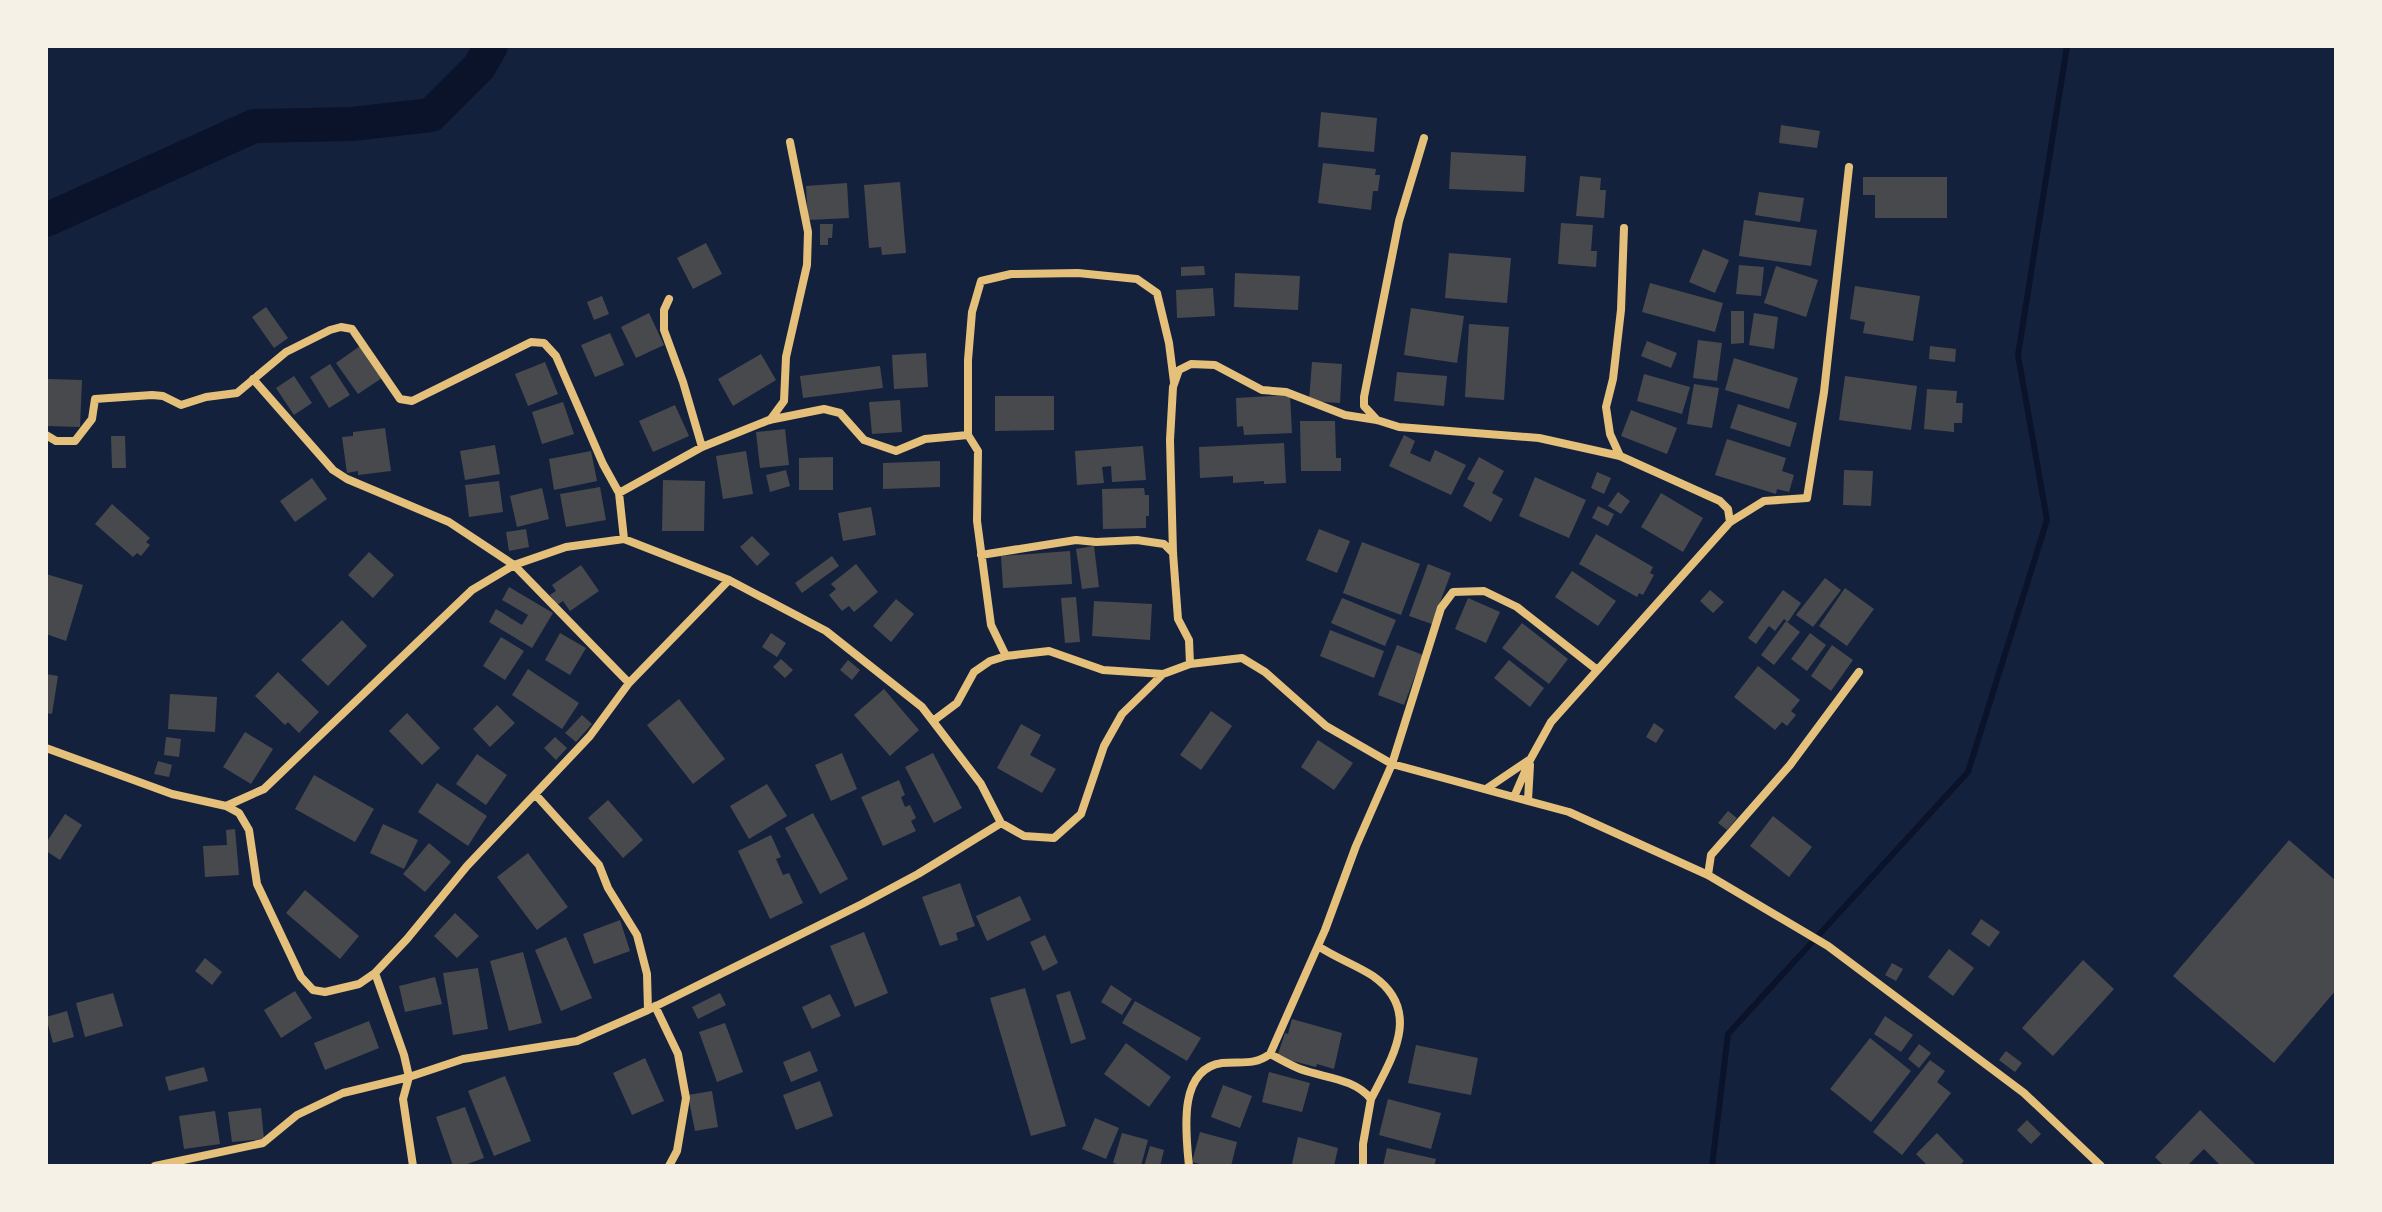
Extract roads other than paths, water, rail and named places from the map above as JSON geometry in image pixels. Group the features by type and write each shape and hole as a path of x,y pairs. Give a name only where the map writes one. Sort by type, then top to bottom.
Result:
{"street":[{"path":"1377,420 1364,406 1364,397 1399,221 1424,138"},
{"path":"769,420 784,401 786,357 807,265 808,232 790,142"},
{"path":"1514,797 1551,722 1730,522 1764,501 1807,498 1824,392 1849,167"},
{"path":"1620,456 1610,434 1606,407 1613,379 1621,310 1624,228"},
{"path":"1006,656 991,625 977,521 978,451 968,435 968,360 972,312 981,281 1011,274 1078,273 1137,279 1157,293 1169,343 1174,385 1170,440 1173,553 1178,619 1189,640 1190,664"},
{"path":"669,299 664,310 664,330 702,447"},
{"path":"46,435 56,441 75,441 92,419 95,399 152,395 163,396 181,405 206,397 237,393 286,352 341,327 352,329 400,399 412,401 531,342 544,343 556,356 603,464 619,493 624,539"},
{"path":"1174,385 1179,370 1191,364 1215,365 1262,390 1286,392 1345,415 1399,427 1539,438 1620,456 1720,501 1728,509 1730,522"},
{"path":"253,379 333,470 347,479 449,522 514,565 629,683"},
{"path":"619,493 702,447 769,420 824,409 840,413 864,440 896,451 925,439 968,435"},
{"path":"226,806 264,789 472,590 514,565 566,547 624,539 729,580 826,631 922,707 981,784 1001,823 1024,836 1054,838 1081,814 1104,746 1122,714 1163,674 1190,664 1242,658 1265,672 1326,726 1392,764 1569,812 1708,875 1828,946 2024,1093 2101,1166"},
{"path":"981,555 1076,540 1137,540 1164,544 1173,553"},
{"path":"46,748 172,794 226,806 239,813 249,830 257,884 301,977 313,990 325,992 359,984 375,973 407,939 467,866 590,736 629,683 729,580"},
{"path":"1189,1166 1185,1125 1190,1088 1206,1069 1220,1063 1250,1063 1270,1054 1392,764 1441,608 1453,592 1484,591 1517,607 1596,669"},
{"path":"933,721 957,703 974,672 990,661 1006,656 1049,651 1103,670 1163,674"},
{"path":"1708,875 1711,855 1790,765 1859,672"},
{"path":"1486,789 1530,760"},
{"path":"1528,800 1530,760"},
{"path":"535,794 599,865 608,888 637,935 652,1008 678,1054 686,1098 677,1151 669,1166"},
{"path":"155,1166 263,1143 297,1115 343,1093 409,1077 463,1059 577,1041 652,1008 862,904 1001,823"},
{"path":"1318,946 1371,974 1387,987 1399,1009 1400,1035 1371,1099 1363,1144 1363,1166"},
{"path":"375,973 409,1077 403,1099 413,1166"},
{"path":"1270,1054 1299,1069 1349,1083 1365,1091 1371,1099"}],"waterway":[{"path":"46,220 254,126 352,124 431,115 479,67 491,46"},
{"path":"1712,1166 1728,1034 1968,772 2047,520 2018,355 2067,46"}]}
